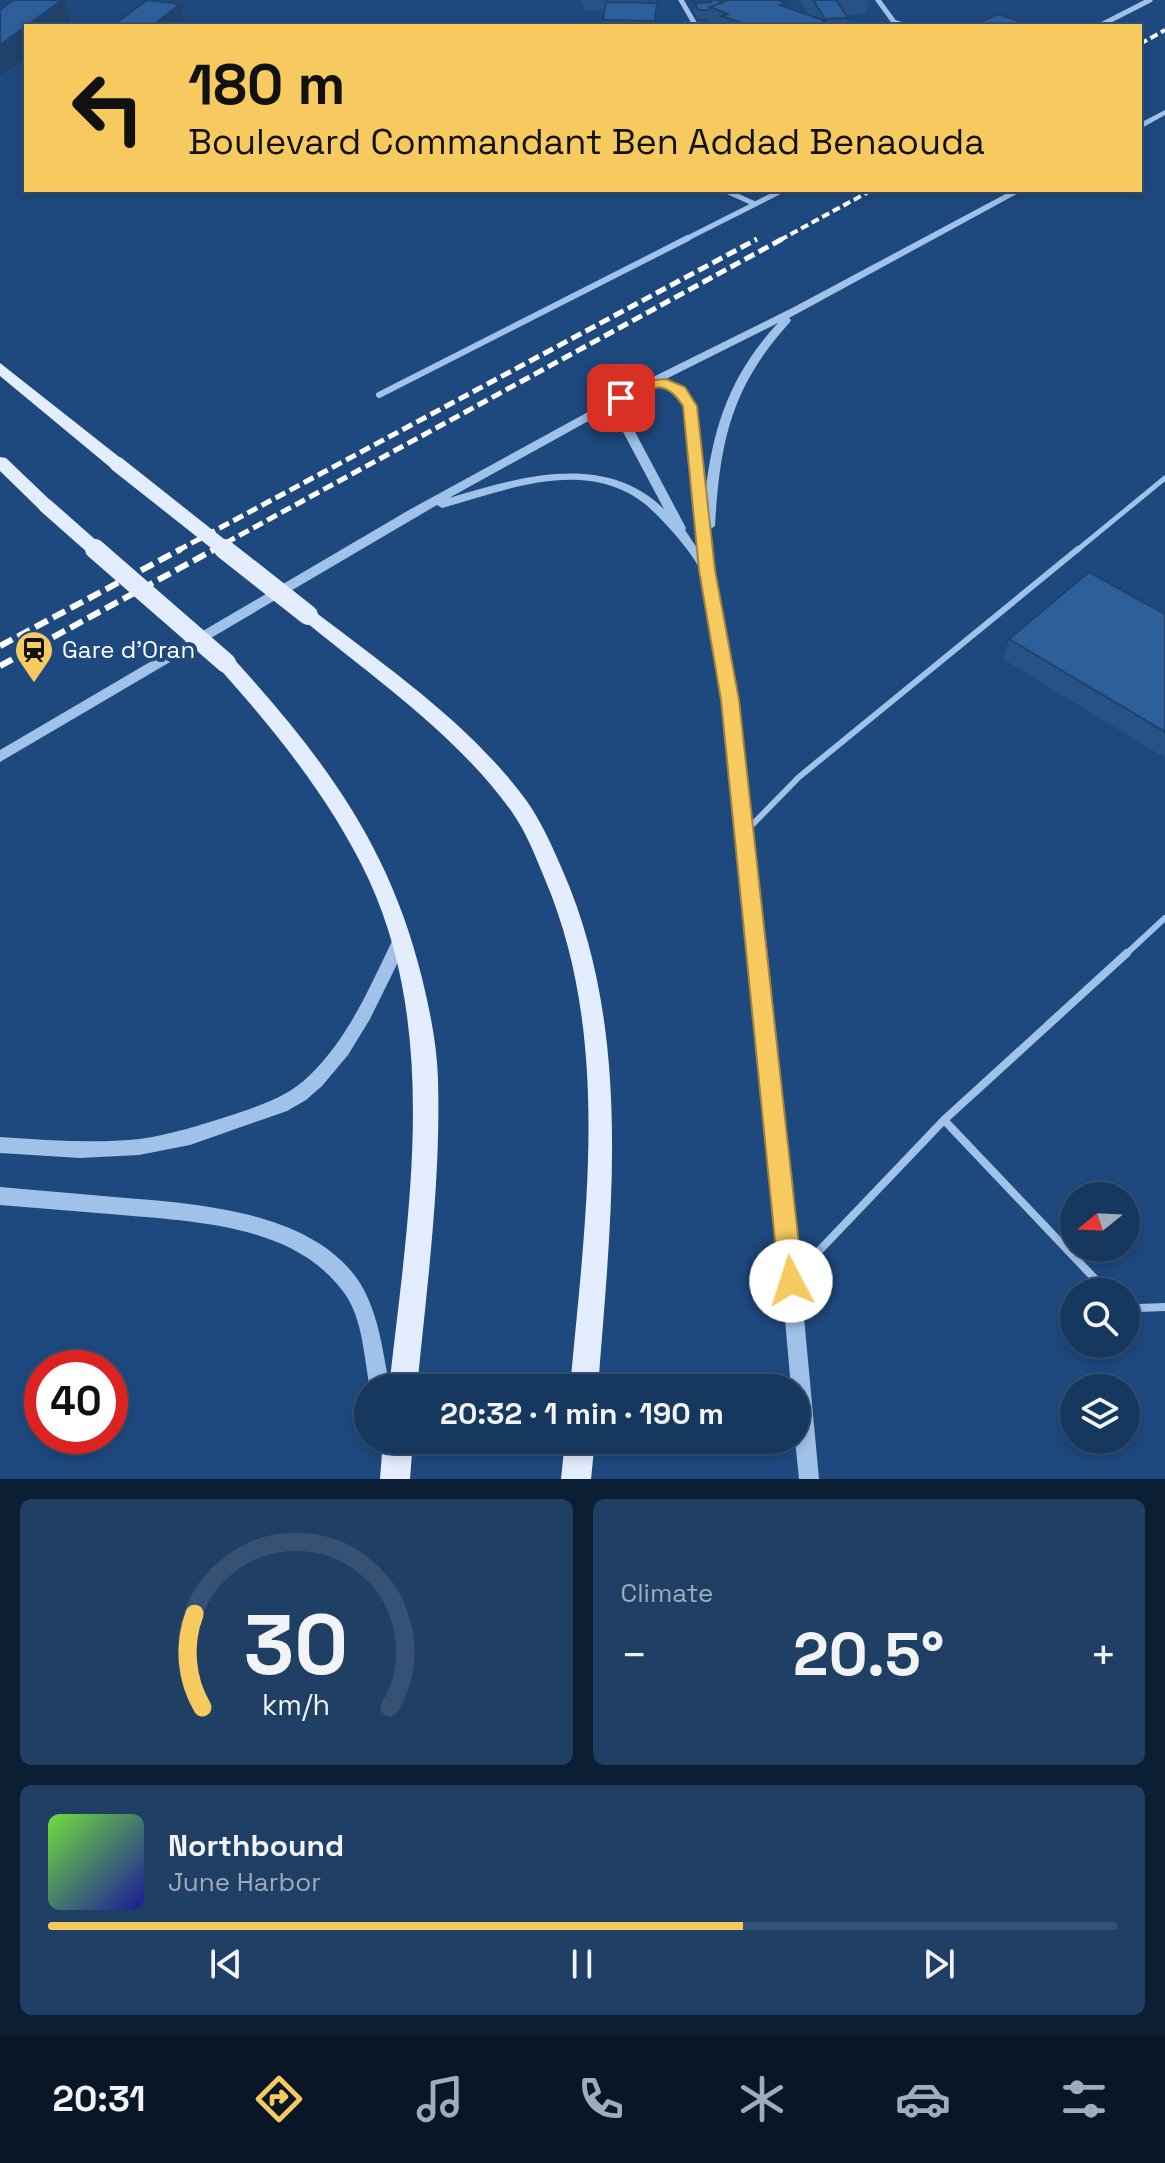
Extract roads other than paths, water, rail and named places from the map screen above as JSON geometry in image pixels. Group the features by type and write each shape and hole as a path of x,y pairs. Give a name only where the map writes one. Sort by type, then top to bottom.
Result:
{"main road":[{"path":"0,368 410,696 472,750 520,808 558,877 583,957 596,1050 599,1188 585,1374"},
{"path":"0,462 226,663 272,713 317,771 381,881 402,940 417,1009 426,1077 424,1163 404,1374"},
{"path":"392,1479 396,1454"},
{"path":"576,1479 579,1454"}],"street":[{"path":"681,0 695,24"},
{"path":"878,0 894,22 900,24"},
{"path":"1103,24 1150,0"},
{"path":"889,24 894,22"},
{"path":"1142,125 1165,112"},
{"path":"728,192 755,204"},
{"path":"379,395 779,192"},
{"path":"0,757 413,513 647,384 798,309 1016,192"},
{"path":"707,570 712,466 731,398 762,344 798,309"},
{"path":"647,384 629,405 626,416 628,430 680,528 707,570"},
{"path":"647,384 673,386 690,406 707,570 730,700 745,832 809,1479"},
{"path":"413,513 514,483 582,475 610,480 634,491 656,505 680,528"},
{"path":"0,1145 104,1149 156,1144 201,1134 277,1108 314,1083 338,1055 369,1007 402,940"},
{"path":"0,1196 187,1212 234,1219 273,1230 324,1258 352,1288 369,1335 377,1374"},
{"path":"388,1454 392,1479"}],"lane":[{"path":"745,832 799,777 1165,478"},
{"path":"791,1281 944,1120 1165,918"},
{"path":"944,1120 1094,1278"},
{"path":"1140,1308 1165,1307"}],"railway":[{"path":"1142,43 1165,30"},
{"path":"780,240 868,192"},
{"path":"211,551 784,238"},
{"path":"177,551 757,239"},
{"path":"0,646 181,549"},
{"path":"0,666 215,549"}],"place":[{"name":"Gare d'Oran","path":"34,684"}]}
